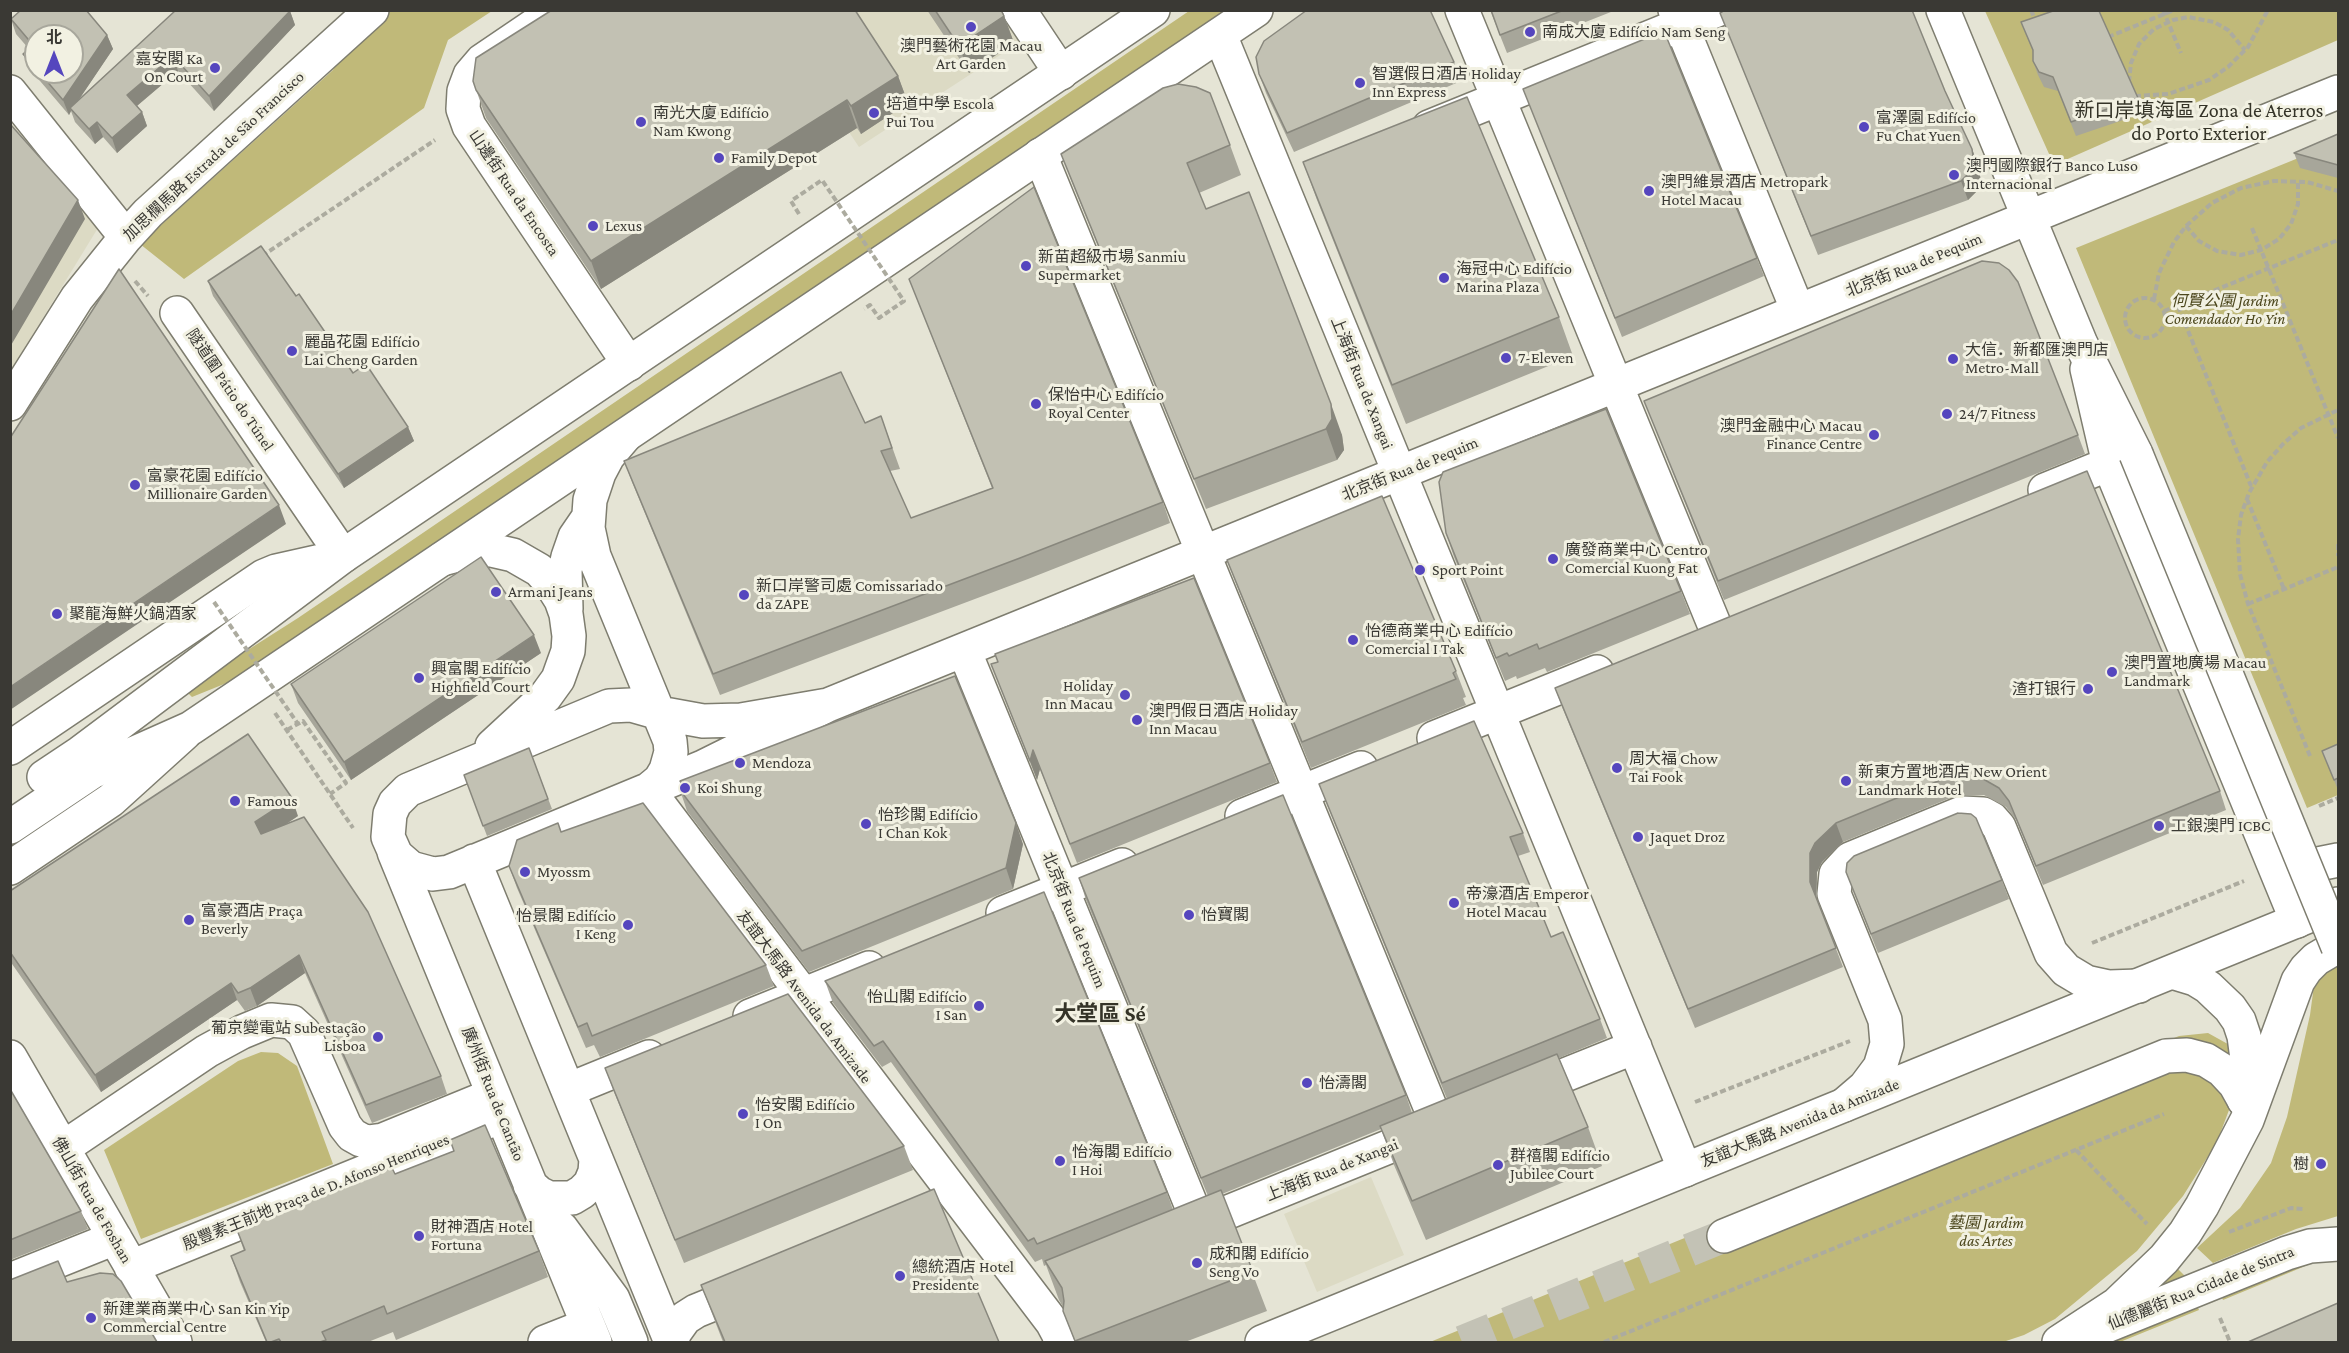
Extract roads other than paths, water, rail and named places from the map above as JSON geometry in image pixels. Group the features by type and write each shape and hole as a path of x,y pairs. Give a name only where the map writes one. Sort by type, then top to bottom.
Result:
{"street":[{"name":"加思欄馬路 Estrada de São Francisco","path":"10,404 77,298 148,213 372,10"},
{"name":"山邊街 Rua da Encosta","path":"557,10 482,61 470,75 464,91 463,109 469,126 629,364"},
{"path":"1019,10 1061,73"},
{"path":"10,828 86,763 343,556 1153,10"},
{"path":"10,868 111,800 191,728 1256,10"},
{"path":"1462,10 1616,385 1725,620 1682,638"},
{"path":"1401,138 1499,99 1678,18 1717,10"},
{"path":"1943,10 2081,344 2260,830 2297,921"},
{"path":"1678,18 1798,311"},
{"name":"上海街 Rua de Xangai","path":"1220,35 1685,1170"},
{"path":"10,92 126,237"},
{"name":"北京街 Rua de Pequim","path":"828,705 2338,92"},
{"path":"1040,155 1301,792"},
{"path":"1282,187 1314,174"},
{"name":"隧道圍 Pátio do Túnel","path":"177,313 343,556"},
{"path":"634,429 614,449 598,473 590,500 588,518 589,538 594,556 670,741 670,756 664,774 648,790"},
{"path":"2022,500 2123,459"},
{"path":"2059,1342 2117,1304 2142,1282 2171,1250 2196,1215 2218,1178 2247,1120 2298,981 2316,958 2338,946 2123,459"},
{"path":"478,760 544,697 554,686 561,673 568,651 569,636 566,614 567,557 575,537 588,518"},
{"path":"435,563 469,550 491,550 513,555 539,570 549,581 561,600 566,614"},
{"path":"10,748 264,576 343,556"},
{"name":"北京街 Rua de Pequim","path":"964,650 1199,1224"},
{"path":"1214,828 1628,660"},
{"path":"616,705 635,705 659,713 703,721 741,720 828,705 703,767 445,873 422,872 405,864 391,844 388,833 390,814 399,797 415,786 616,705"},
{"path":"10,800 86,763 191,728"},
{"name":"友誼大馬路 Avenida da Amizade","path":"648,790 802,995 949,1208 1029,1292 1052,1322 1060,1342"},
{"name":"上海街 Rua de Xangai","path":"1156,1241 1449,1122 1301,792"},
{"path":"1844,1105 1865,1087 1880,1067 1887,1044 1886,1020 1834,894 1836,874 1850,859 1932,825 1962,813 1973,812 1992,819 1999,827 2055,958 2066,970 2086,982 2109,987 2139,986"},
{"path":"2260,830 2270,846 2294,862 2313,866 2338,860"},
{"name":"廣州街 Rua de Cantão","path":"391,844 591,1334"},
{"path":"975,925 1149,854"},
{"path":"474,861 671,1342"},
{"name":"友誼大馬路 Avenida da Amizade","path":"1262,1342 2338,904"},
{"path":"728,1025 900,955"},
{"path":"2172,972 2195,979 2225,1002 2239,1021 2244,1036 2248,1066 2242,1118 2218,1178"},
{"name":"殷豐素王前地 Praça de D. Afonso Henriques","path":"63,1148 207,1051 233,1036 271,1020 287,1020 299,1026 304,1032 345,1126 352,1135 361,1140 368,1142 383,1140 498,1106"},
{"path":"567,1090 674,1047"},
{"path":"1493,1104 1635,1047"},
{"path":"1724,1236 2166,1056 2187,1055 2206,1060 2222,1070 2235,1084 2244,1100"},
{"name":"佛山街 Rua de Foshan","path":"10,1057 175,1342"},
{"name":"殷豐素王前地 Praça de D. Afonso Henriques","path":"131,1267 498,1106"},
{"path":"530,1185 549,1198 572,1198 590,1184 595,1172 596,1160"},
{"path":"596,1160 614,1299 631,1342"},
{"path":"530,1185 614,1299"},
{"path":"10,1280 115,1238"},
{"name":"仙德麗街 Rua Cidade de Sintra","path":"2066,1342 2287,1252 2310,1246 2338,1244"},
{"path":"671,1342 675,1332 690,1314 773,1279"},
{"path":"1029,1292 1061,1279"},
{"path":"545,1342 591,1334"}],"tunnel":[{"path":"1462,1342 1724,1236"}],"place":[{"name":"澳門藝術花園 Macau Art Garden","path":"971,27"},
{"name":"南成大廈 Edifício Nam Seng","path":"1530,32"},
{"name":"嘉安閣 Ka On Court","path":"215,68"},
{"name":"智選假日酒店 Holiday Inn Express","path":"1360,83"},
{"name":"培道中學 Escola Pui Tou","path":"874,113"},
{"name":"南光大廈 Edifício Nam Kwong","path":"641,122"},
{"name":"富澤園 Edifício Fu Chat Yuen","path":"1864,127"},
{"name":"Family Depot","path":"719,158"},
{"name":"澳門國際銀行 Banco Luso Internacional","path":"1954,175"},
{"name":"澳門維景酒店 Metropark Hotel Macau","path":"1649,191"},
{"name":"Lexus","path":"593,226"},
{"name":"新苗超級市場 Sanmiu Supermarket","path":"1026,266"},
{"name":"海冠中心 Edifício Marina Plaza","path":"1444,278"},
{"name":"麗晶花園 Edifício Lai Cheng Garden","path":"292,351"},
{"name":"7-Eleven","path":"1506,358"},
{"name":"大信．新都匯澳門店 Metro-Mall","path":"1953,359"},
{"name":"保怡中心 Edifício Royal Center","path":"1036,404"},
{"name":"24/7 Fitness","path":"1947,414"},
{"name":"澳門金融中心 Macau Finance Centre","path":"1874,435"},
{"name":"富豪花園 Edifício Millionaire Garden","path":"135,485"},
{"name":"廣發商業中心 Centro Comercial Kuong Fat","path":"1553,559"},
{"name":"Sport Point","path":"1420,570"},
{"name":"Armani Jeans","path":"496,592"},
{"name":"新口岸警司處 Comissariado da ZAPE","path":"744,595"},
{"name":"聚龍海鮮火鍋酒家","path":"57,614"},
{"name":"怡德商業中心 Edifício Comercial I Tak","path":"1353,640"},
{"name":"澳門置地廣場 Macau Landmark","path":"2112,672"},
{"name":"興富閣 Edifício Highfield Court","path":"419,678"},
{"name":"渣打银行","path":"2088,689"},
{"name":"Holiday Inn Macau","path":"1125,695"},
{"name":"澳門假日酒店 Holiday Inn Macau","path":"1137,720"},
{"name":"Mendoza","path":"740,763"},
{"name":"周大福 Chow Tai Fook","path":"1617,768"},
{"name":"新東方置地酒店 New Orient Landmark Hotel","path":"1846,781"},
{"name":"Koi Shung","path":"685,788"},
{"name":"Famous","path":"235,801"},
{"name":"怡珍閣 Edifício I Chan Kok","path":"866,824"},
{"name":"工銀澳門 ICBC","path":"2159,826"},
{"name":"Jaquet Droz","path":"1638,837"},
{"name":"Myossm","path":"525,872"},
{"name":"帝濠酒店 Emperor Hotel Macau","path":"1454,903"},
{"name":"怡寶閣","path":"1189,915"},
{"name":"富豪酒店 Praça Beverly","path":"189,920"},
{"name":"怡景閣 Edifício I Keng","path":"628,925"},
{"name":"怡山閣 Edifício I San","path":"979,1006"},
{"name":"葡京變電站 Subestação Lisboa","path":"378,1037"},
{"name":"怡濤閣","path":"1307,1083"},
{"name":"怡安閣 Edifício I On","path":"743,1114"},
{"name":"怡海閣 Edifício I Hoi","path":"1060,1161"},
{"name":"樹","path":"2321,1164"},
{"name":"群禧閣 Edifício Jubilee Court","path":"1498,1165"},
{"name":"財神酒店 Hotel Fortuna","path":"419,1236"},
{"name":"成和閣 Edifício Seng Vo","path":"1197,1263"},
{"name":"總統酒店 Hotel Presidente","path":"900,1276"},
{"name":"新建業商業中心 San Kin Yip Commercial Centre","path":"91,1318"}],"district":[{"name":"新口岸填海區 Zona de Aterros do Porto Exterior","path":"2199,122"},
{"name":"大堂區 Sé","path":"1100,1014"}],"park label":[{"name":"何賢公園 Jardim Comendador Ho Yin","path":"2225,310"},
{"name":"藝園 Jardim das Artes","path":"1986,1232"}]}
